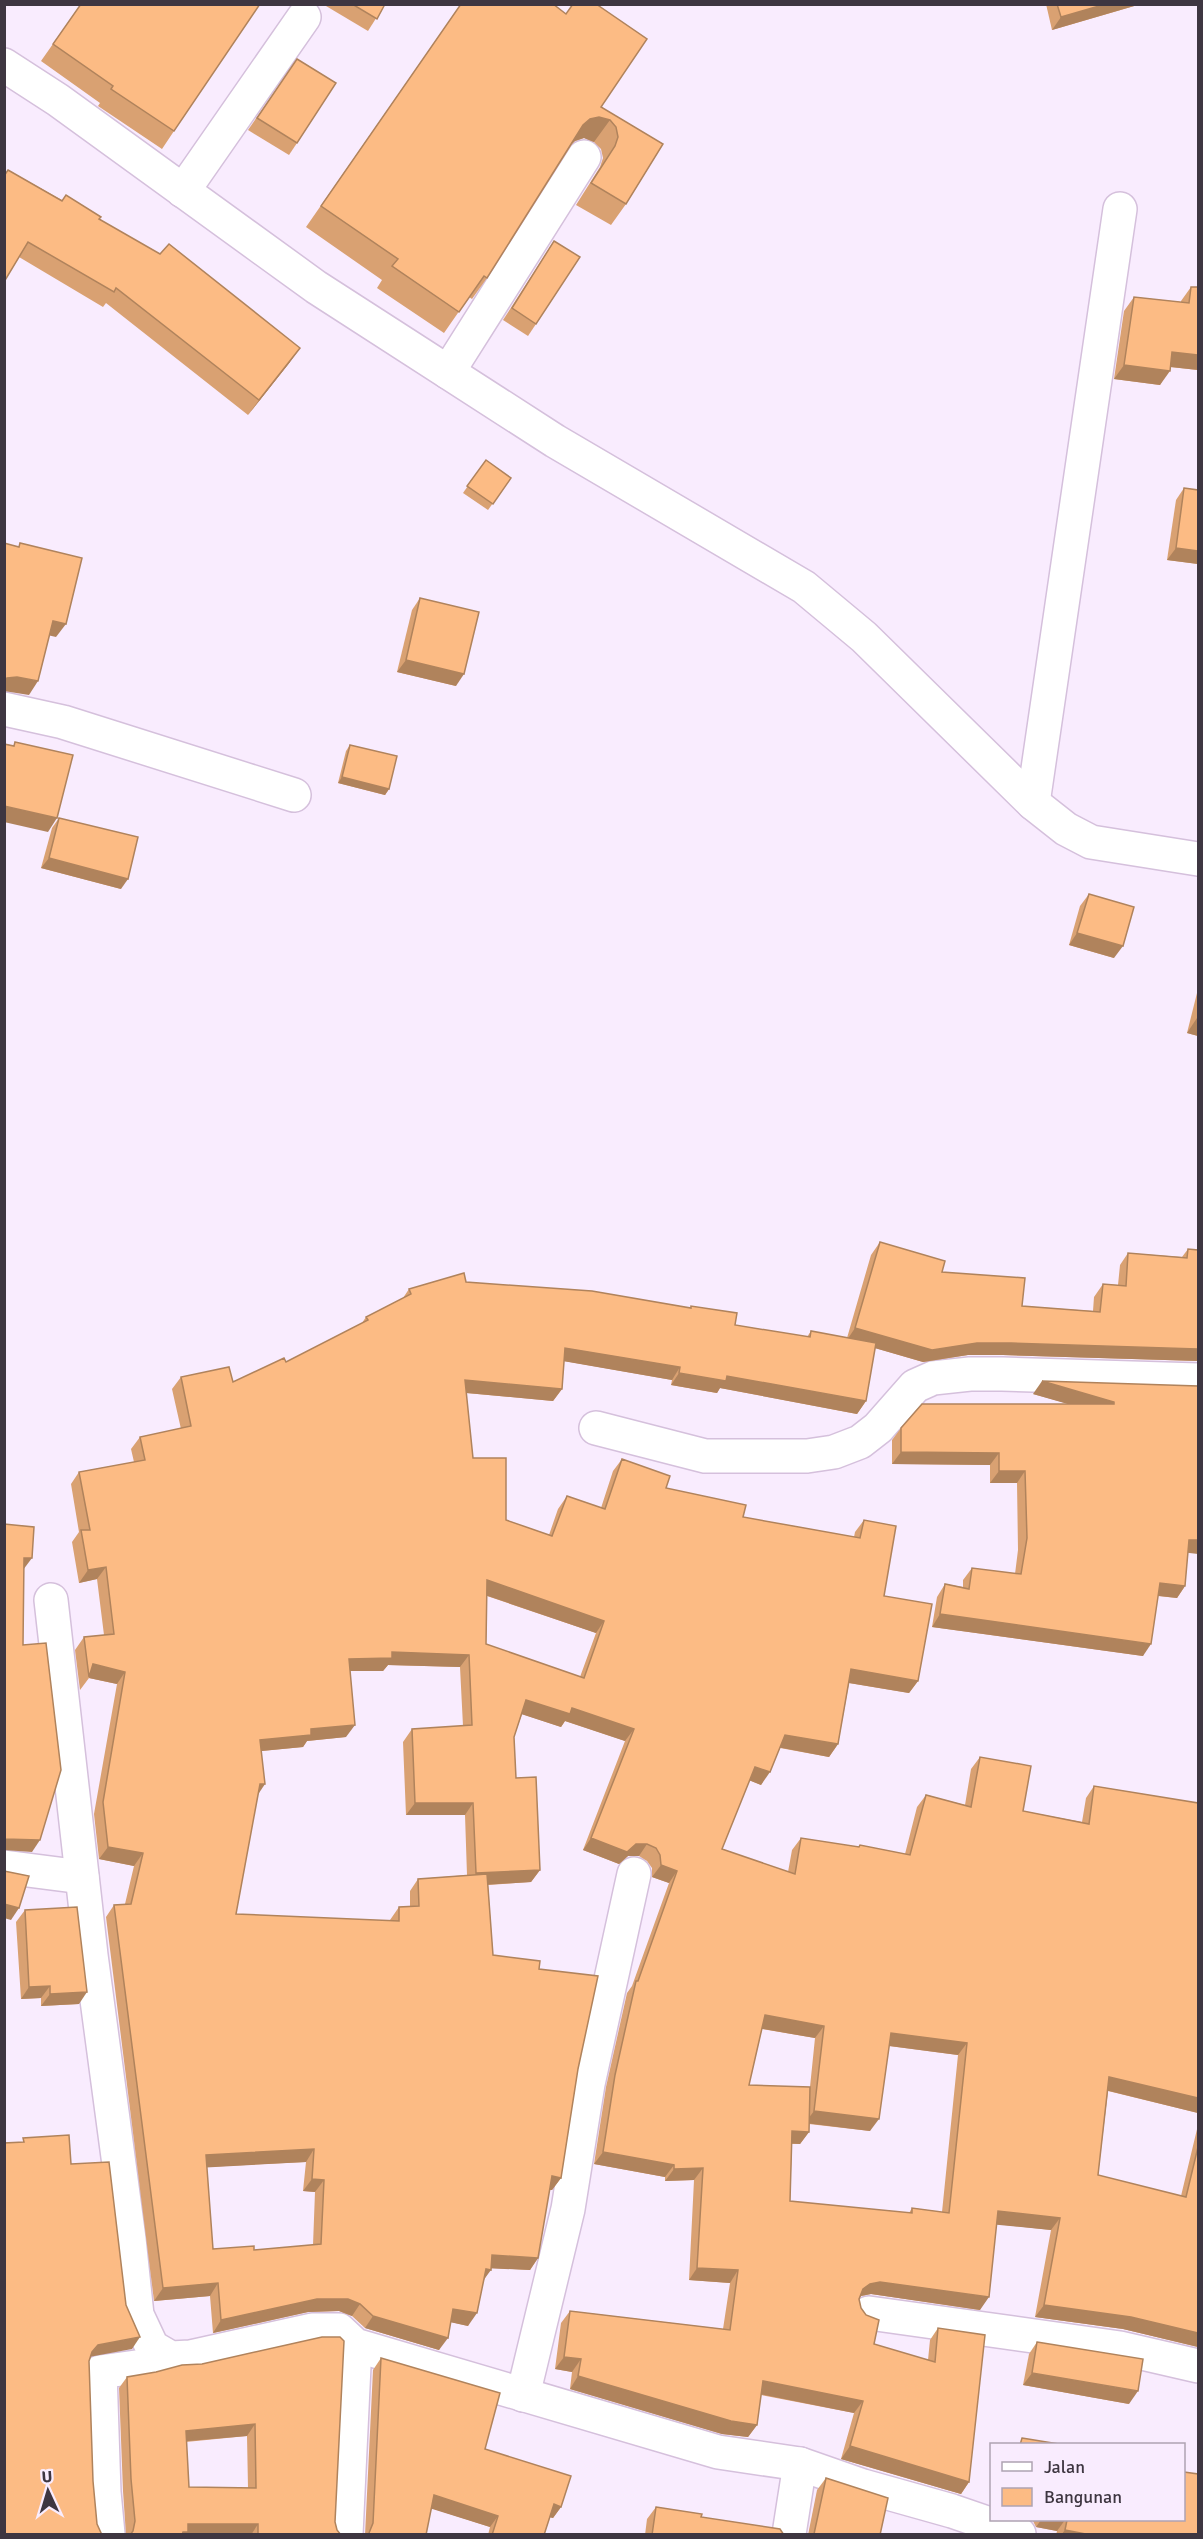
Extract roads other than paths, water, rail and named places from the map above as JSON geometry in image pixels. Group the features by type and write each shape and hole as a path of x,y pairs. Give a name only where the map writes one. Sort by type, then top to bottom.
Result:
{"street":[{"path":"183,191 304,17"},
{"path":"4,64 58,100 316,287 555,441 804,587 864,637 1033,803 1066,829 1092,842 1198,859"},
{"path":"448,372 584,157"},
{"path":"1033,803 1120,210"},
{"path":"4,709 63,722 294,795"},
{"path":"596,1428 705,1456 807,1456 834,1452 860,1442 878,1428 915,1386 933,1378 970,1374 1198,1380"},
{"path":"51,1600 82,1876 137,2315 152,2347 171,2358"},
{"path":"4,1867 82,1876"},
{"path":"523,2395 568,2209 588,2084 634,1874"},
{"path":"869,2313 1120,2348 1198,2366"},
{"path":"108,2535 104,2492 100,2372 143,2366 171,2358 190,2357 312,2330 339,2330 355,2345 718,2452 800,2464 863,2486 952,2511 1019,2535"},
{"path":"346,2535 355,2345"},
{"path":"789,2535 800,2464"}]}
